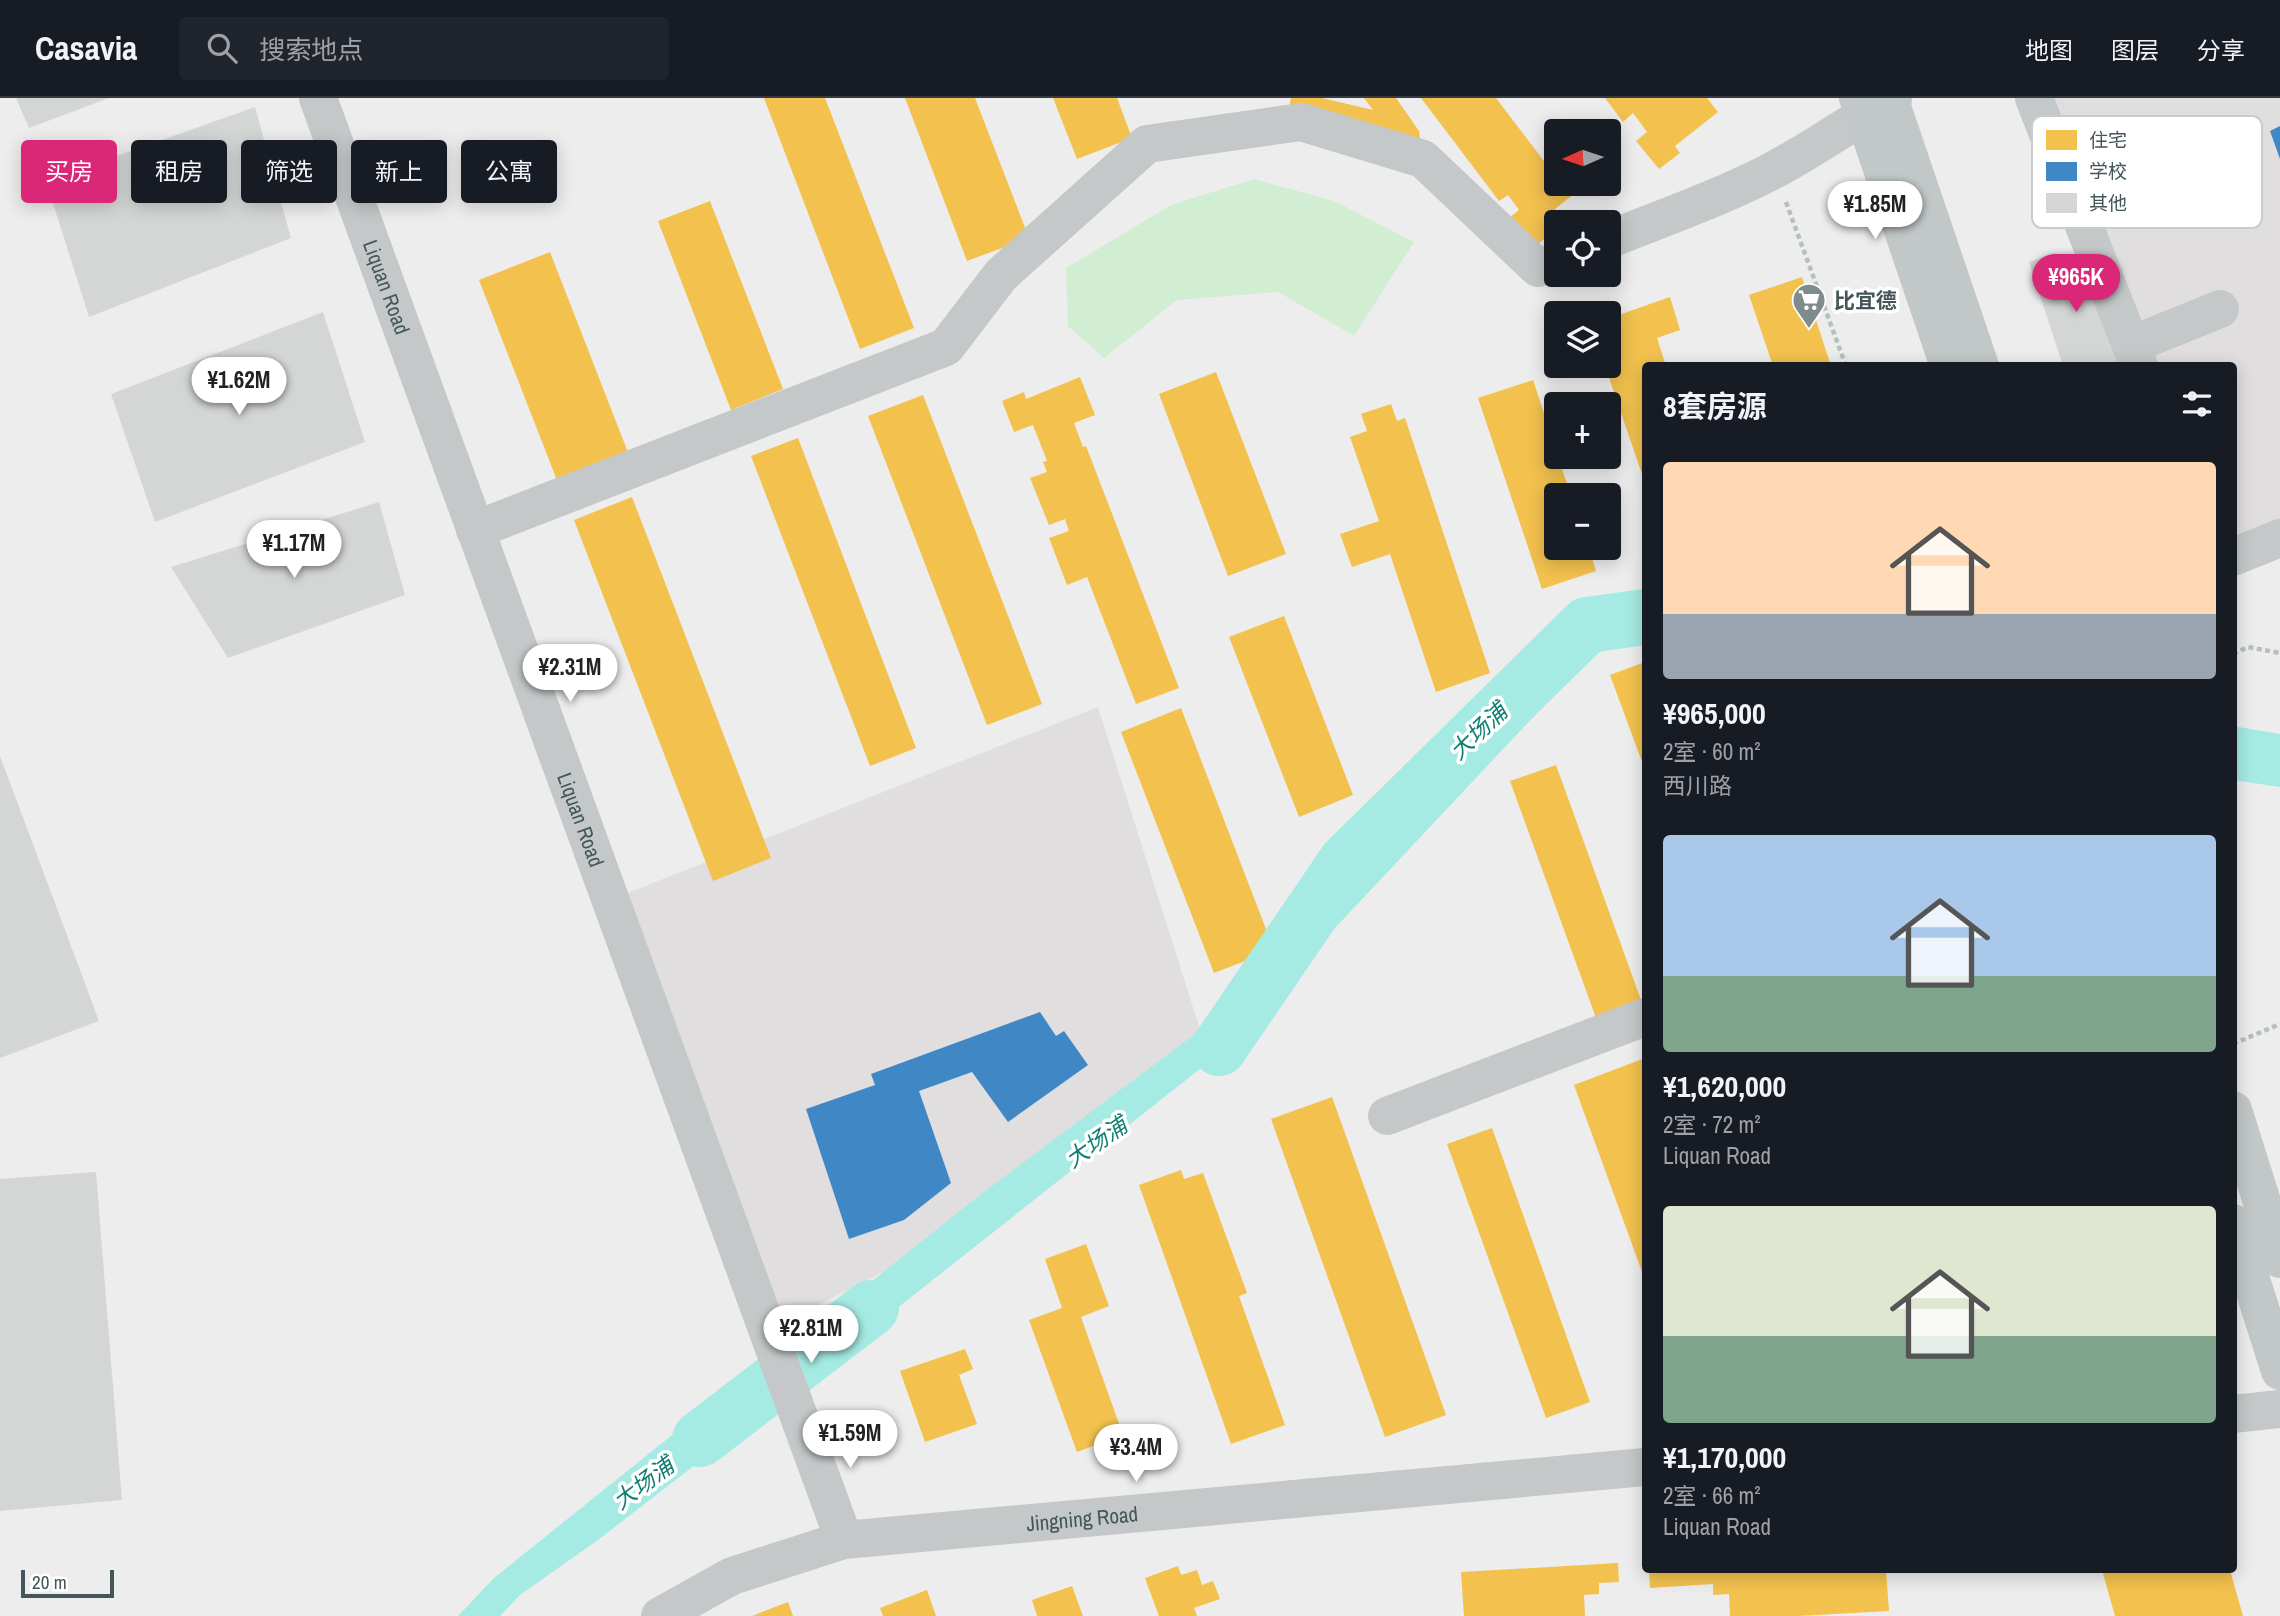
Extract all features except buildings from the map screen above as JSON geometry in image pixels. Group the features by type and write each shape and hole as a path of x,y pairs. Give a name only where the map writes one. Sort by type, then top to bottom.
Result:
{"main road":[{"path":"1879,102 1948,362"},
{"path":"1879,102 1978,362"},
{"path":"2237,1123 2280,1259"},
{"path":"2237,1236 2280,1371"}],"street":[{"name":"Liquan Road","path":"317,98 844,1540"},
{"path":"2035,98 2042,116"},
{"path":"1621,235 1726,193 1774,170 1879,102"},
{"path":"475,530 946,347 1001,275 1147,144 1301,121 1423,159 1538,268 1544,266"},
{"path":"2086,228 2135,355 2220,309"},
{"path":"2237,555 2280,538"},
{"path":"1387,1116 1642,1018"},
{"path":"2237,1414 2280,1409"},
{"name":"Jingning Road","path":"660,1616 732,1576 844,1540 1642,1467"}],"path":[{"path":"1774,170 1845,362"},
{"path":"2237,652 2248,647 2280,653"},
{"path":"2237,1042 2280,1024"}],"shaded area":[{"path":"2047,98 2280,98 2280,519 2237,537 2237,362 2148,362 2097,228 2262,228 2262,116 2054,116"},
{"path":"1098,707 1210,1061 986,1220 767,1331 610,900"}],"green space":[{"path":"1254,179 1334,201 1414,242 1354,336 1278,292 1177,300 1104,358 1068,326 1066,268 1171,205"}],"water":[{"path":"1642,604 1642,630 1598,648 1210,1061 815,1373 803,1336 980,1195 1262,984 1346,862 1587,625"},
{"path":"2237,727 2280,734 2280,787 2237,781"},
{"path":"753,1370 766,1410 598,1540 520,1595 500,1616 458,1616 494,1578"}],"waterway":[{"name":"大场浦","path":"1219,1048 1346,862 1587,625 1642,617"},
{"name":"大场浦","path":"700,1439 871,1308"}],"place":[{"name":"比宜德","path":"1809,330"}]}
